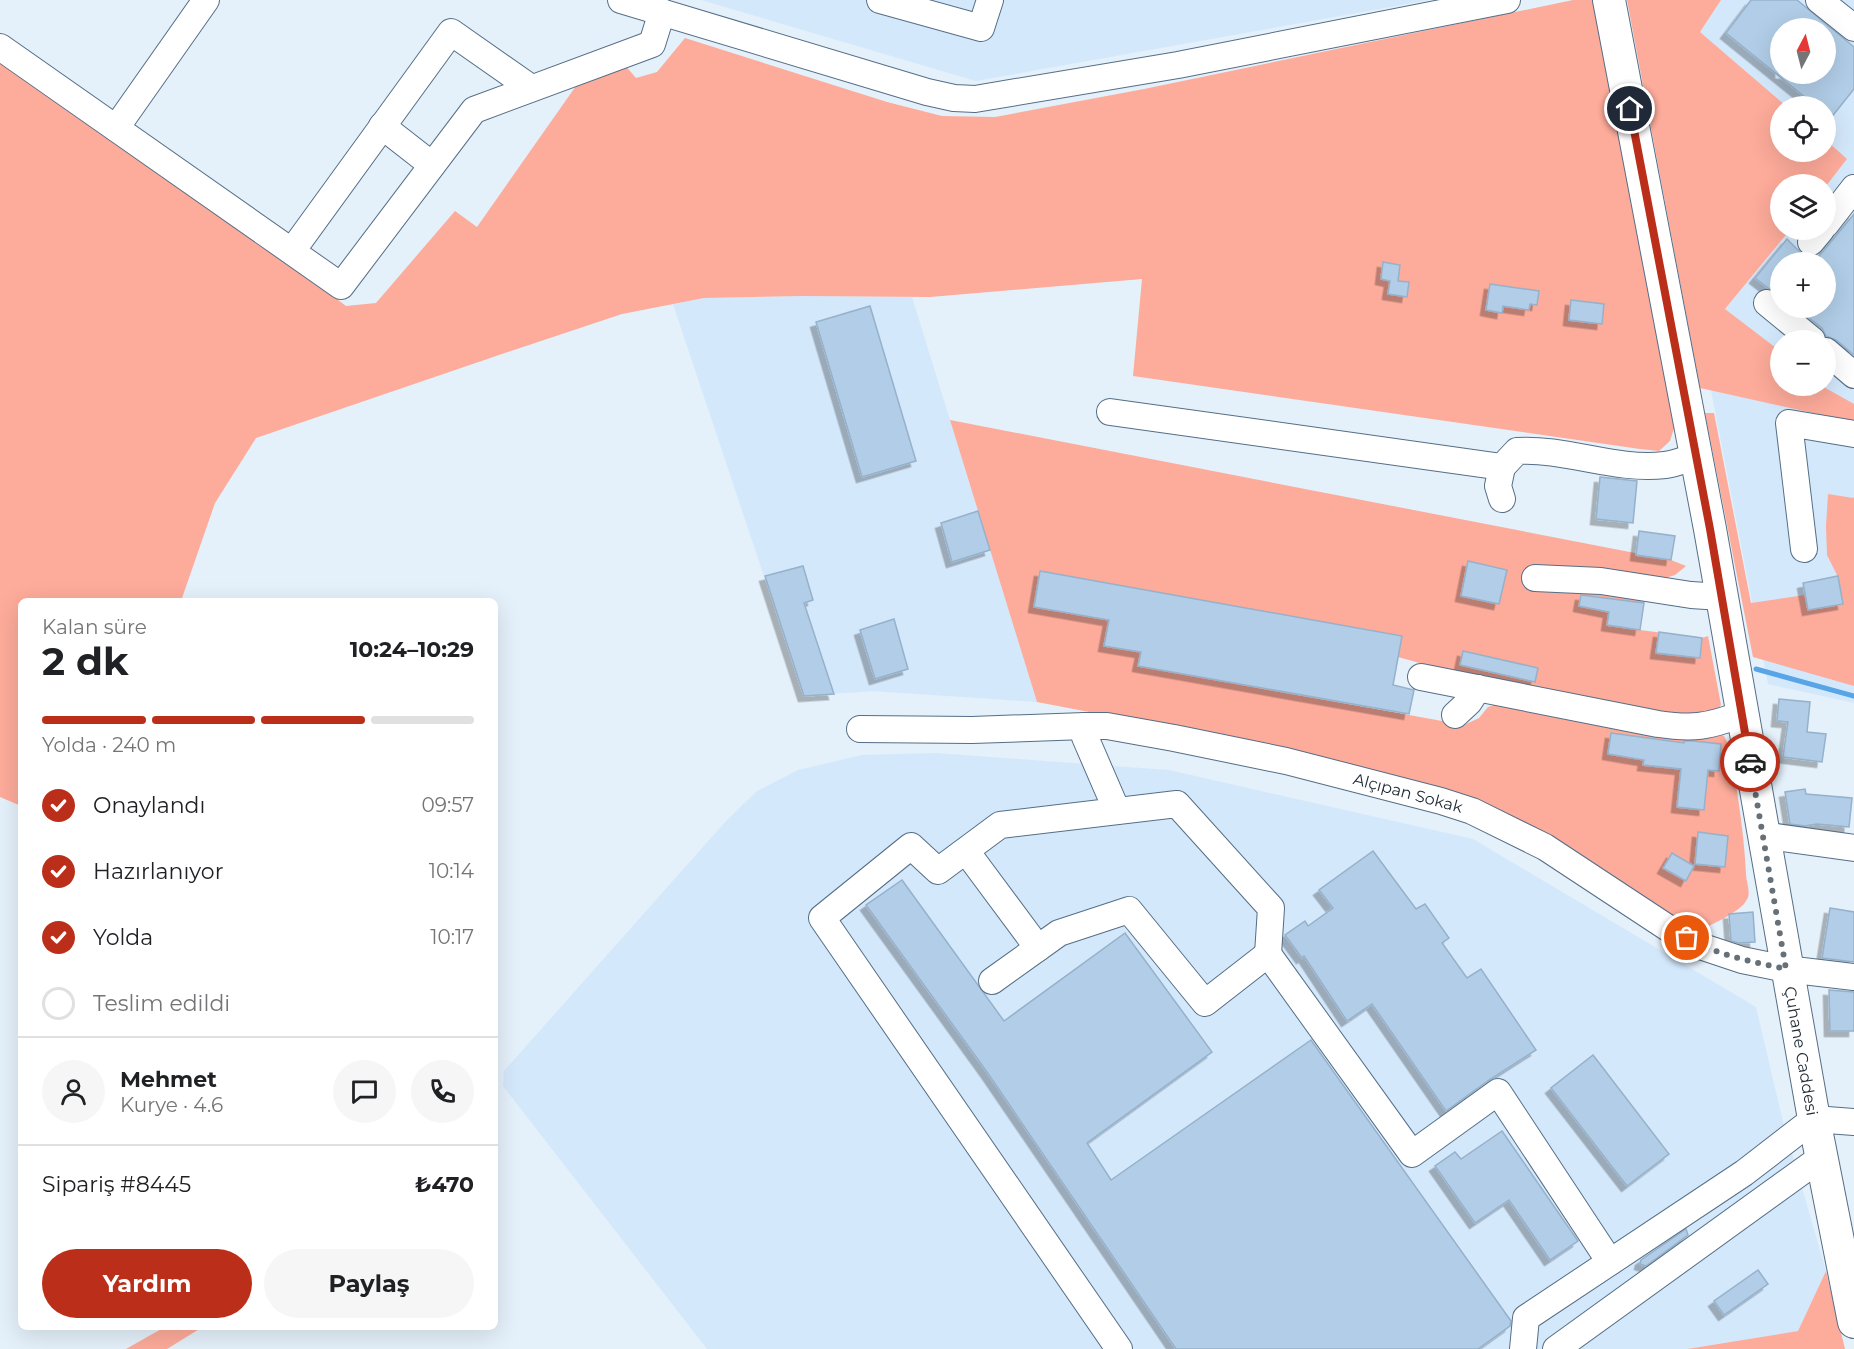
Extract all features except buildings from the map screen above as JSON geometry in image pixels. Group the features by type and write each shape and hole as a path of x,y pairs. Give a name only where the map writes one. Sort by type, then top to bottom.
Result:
{"main road":[{"name":"Çuhane Caddesi","path":"1609,0 1722,597 1762,835 1814,1119 1847,1249 1854,1322"}],"street":[{"path":"116,128 206,0"},
{"path":"621,0 656,7 927,92 954,98 975,99 1178,65 1507,0"},
{"path":"880,0 981,28 990,0"},
{"path":"1819,0 1854,28"},
{"path":"0,47 341,286 474,110 652,44 656,7"},
{"path":"292,251 451,32 531,88"},
{"path":"382,126 432,165"},
{"path":"1836,211 1854,188"},
{"path":"1767,303 1800,330"},
{"path":"1836,360 1854,375"},
{"path":"1110,412 1502,467"},
{"path":"1804,549 1789,423 1854,434"},
{"path":"1502,499 1498,486 1502,467 1517,451 1537,450 1638,466 1666,465 1696,456"},
{"path":"1535,578 1601,581 1691,595 1722,597"},
{"path":"1421,676 1658,724 1683,727 1699,727 1742,714"},
{"path":"1455,715 1469,702 1478,688"},
{"path":"1085,726 1085,737 1117,811"},
{"name":"Alçıpan Sokak","path":"860,729 972,730 1107,726 1254,754 1408,792 1472,811 1545,847 1671,930 1702,947 1742,960 1786,969 1854,978"},
{"path":"1119,1349 822,918 911,846 938,872 1000,825 1177,804 1271,908 1268,954 1412,1154 1498,1092 1610,1262"},
{"path":"1762,835 1854,848"},
{"path":"966,851 1038,948"},
{"path":"992,981 1059,933 1129,910 1205,1003 1268,954"},
{"path":"1523,1349 1526,1318 1744,1173 1814,1119 1854,1122"},
{"path":"1556,1349 1822,1157"}],"shaded area":[{"path":"701,0 1430,0 976,81"},
{"path":"1573,0 1593,0 1675,425 1670,441 1659,451 1640,449 1133,376 1142,279 930,297 704,298 622,314 256,438 215,503 182,598 18,598 18,805 0,797 0,58 250,233 346,306 376,303 455,211 477,227 583,76 623,63 636,78 657,72 685,38 887,102 942,116 995,117 1144,89"},
{"path":"1627,0 1721,0 1700,32 1774,96 1770,96 1770,162 1836,162 1836,149 1847,159 1835,174 1770,174 1770,240 1782,240 1725,309 1770,343 1770,396 1836,396 1836,394 1854,404 1854,422 1700,388"},
{"path":"1721,0 1854,0 1854,703 1768,684 1701,339 1770,254 1770,318 1836,318 1836,252 1772,252 1782,240 1836,240 1835,174 1847,159 1836,149 1836,96 1774,96 1700,32"},
{"path":"912,297 1037,702 872,691 804,696 673,304 704,298"},
{"path":"1705,413 1714,413 1751,603 1805,595 1808,610 1843,604 1838,577 1827,555 1828,494 1854,497 1854,686 1753,657"},
{"path":"950,420 1671,560 1686,566 1675,575 1659,580 1524,572 1522,583 1645,595 1640,630 1702,638 1708,636 1721,705 1715,713 1690,719 1434,667 1398,657 1401,636 1040,571 1034,606 1109,620 1104,646 1141,652 1139,666 1464,725 1479,718 1488,707 1500,703 1673,738 1694,739 1715,732 1724,736 1730,748 1744,842 1748,898 1732,914 1699,930 1680,924 1565,850 1189,731 1037,702"},
{"path":"936,753 1169,770 1473,839 1756,1007 1783,1122 1826,1271 1798,1331 1687,1349 707,1349 503,1086 504,1071 726,821 757,791 798,770 862,755"},
{"path":"1826,1271 1845,1349 1687,1349 1798,1331"},
{"path":"159,1330 198,1330 167,1349 126,1349"}],"waterway":[{"path":"1756,669 1854,696"}],"way so far":[{"path":"1687,938 1702,947 1742,960 1786,969 1750,762"}],"route":[{"path":"1630,109 1710,529 1750,762"}]}
